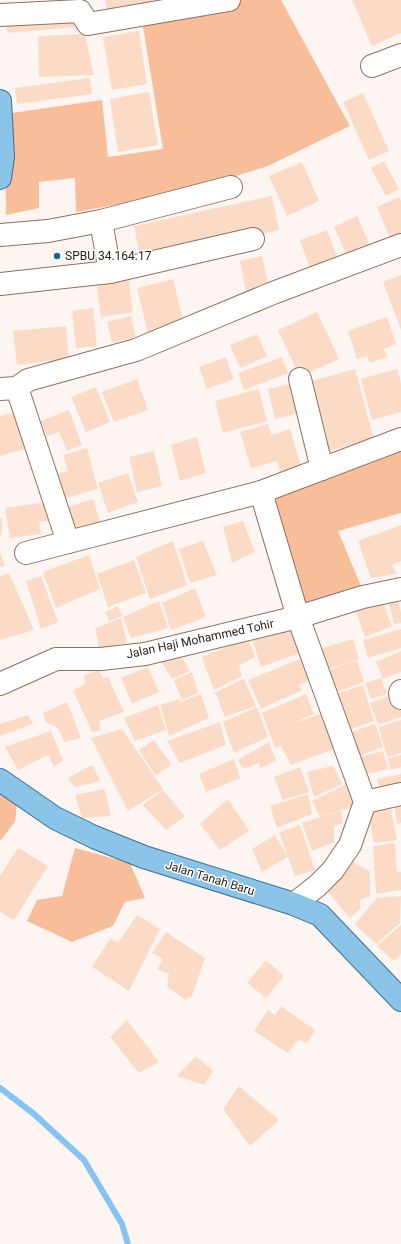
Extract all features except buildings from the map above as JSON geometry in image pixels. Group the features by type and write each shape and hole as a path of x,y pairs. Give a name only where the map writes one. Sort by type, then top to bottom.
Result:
{"main road":[{"path":"0,101 3,157 0,178"},
{"name":"Jalan Tanah Baru","path":"0,780 55,818 94,836 144,857 294,904 320,915 401,1000"}],"street":[{"path":"0,15 80,11 88,24 228,0"},
{"path":"372,66 401,55"},
{"path":"0,235 48,231 101,221 231,186"},
{"path":"101,221 110,272"},
{"path":"0,284 110,272 253,239"},
{"path":"68,542 8,389 28,380 136,350 273,293 401,245"},
{"path":"300,379 322,469"},
{"path":"26,553 261,492 401,439"},
{"path":"261,492 298,617 365,802 350,845 337,864 317,886 294,904"},
{"name":"Jalan Haji Mohammed Tohir","path":"0,684 56,659 101,659 145,654 298,617 363,597 401,589"},
{"path":"401,691 401,698"},
{"path":"365,802 401,794"}],"shaded area":[{"path":"220,0 281,0 350,126 268,166 177,194 76,212 75,178 39,182 39,208 6,215 5,114 102,100 108,157 163,149 143,27"},
{"path":"401,447 401,513 338,531 361,586 305,605 270,490"},
{"path":"0,791 18,793 15,822 1,840 0,839"},
{"path":"75,848 130,863 145,898 125,902 113,926 72,942 27,921 37,900 62,896"}],"waterway":[{"path":"0,1088 34,1114 84,1160 122,1224 128,1244"}],"place":[{"name":"SPBU 34.164.17","path":"57,256"}]}
